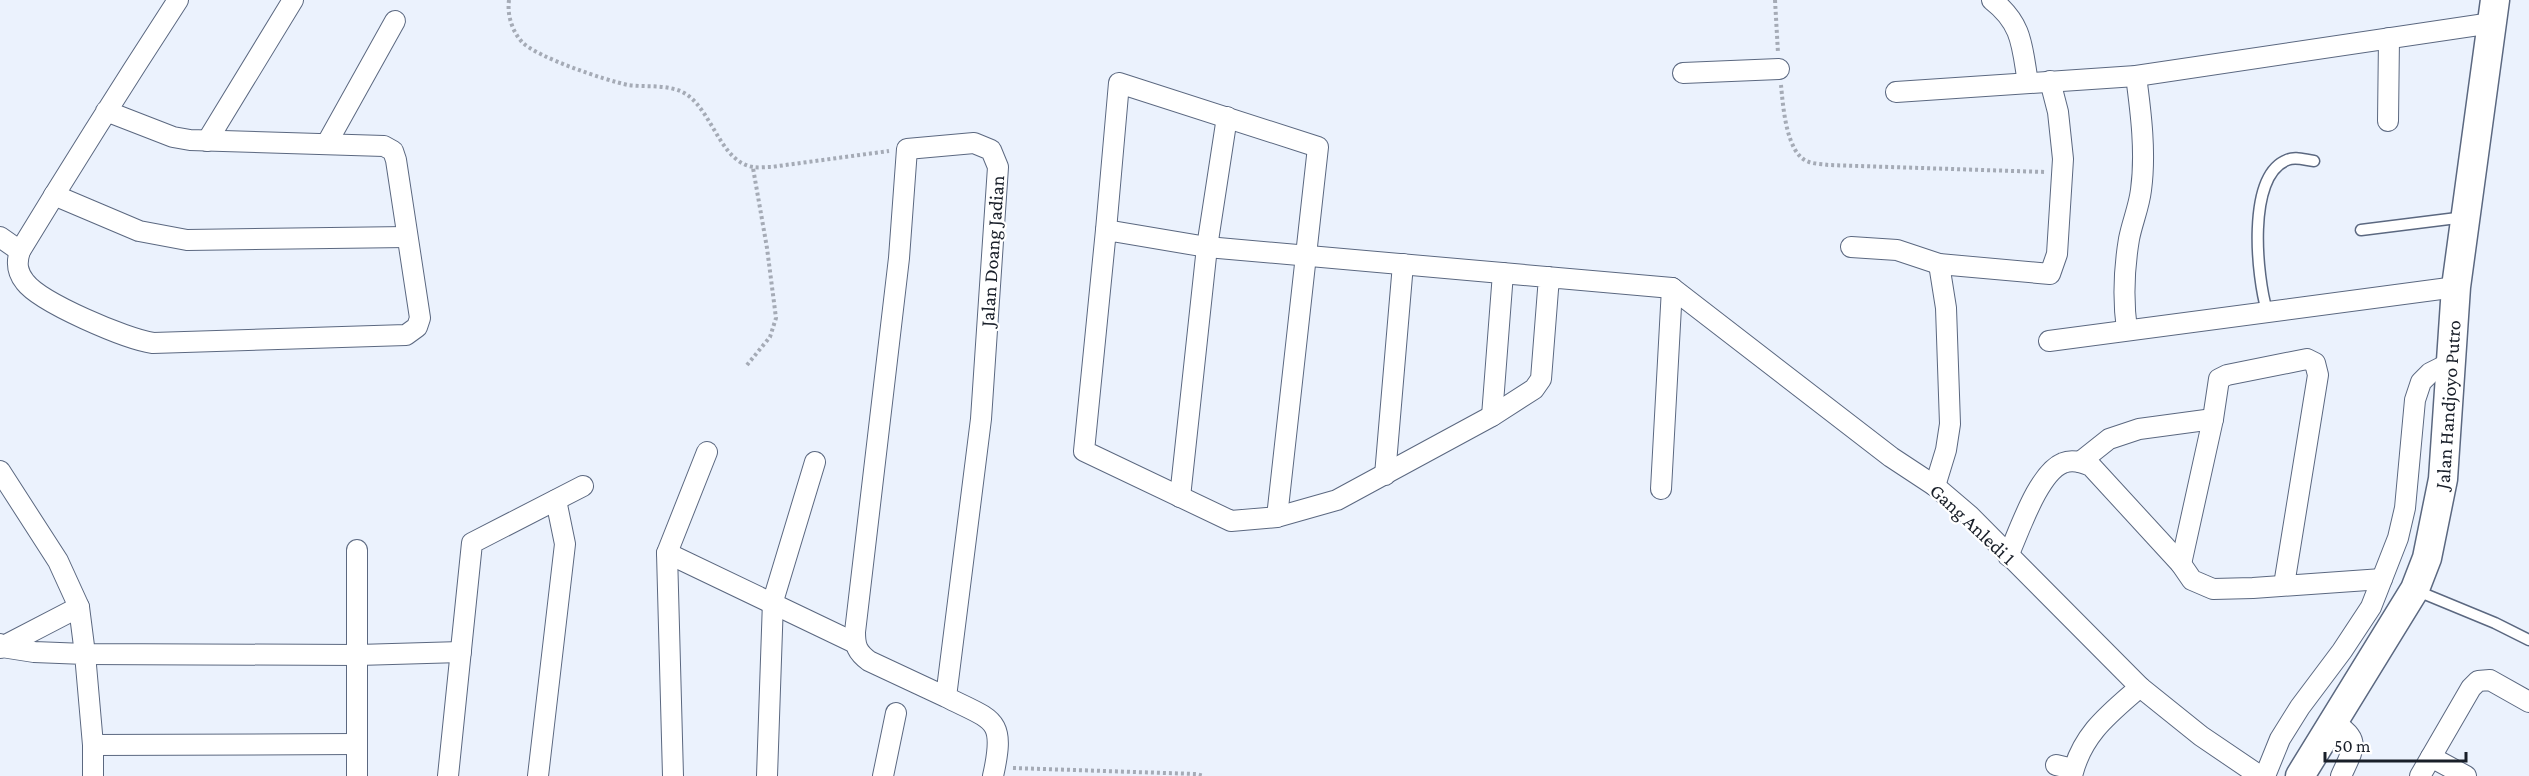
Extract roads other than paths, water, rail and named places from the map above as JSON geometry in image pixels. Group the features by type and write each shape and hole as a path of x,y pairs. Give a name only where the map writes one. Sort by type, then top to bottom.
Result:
{"street":[{"path":"106,111 173,137 207,141 384,146 393,152 420,318 414,331 406,334 303,339 165,343 128,338 33,290 26,283 18,270 17,261 20,251 106,111 178,0"},
{"path":"207,141 292,0"},
{"path":"1992,0 2010,16 2017,29 2028,83"},
{"path":"1896,92 2136,76 2389,38 2494,12"},
{"name":"Jalan Handjoyo Putro","path":"2300,776 2415,589 2427,558 2443,479 2456,287 2494,12"},
{"path":"327,143 395,21"},
{"path":"2388,121 2389,38"},
{"path":"1683,74 1779,69"},
{"path":"2127,330 2124,309 2129,238 2141,190 2143,152 2136,76"},
{"path":"1851,247 1897,250 1940,264 2050,273 2057,254 2063,159 2060,130 2050,81"},
{"path":"1277,517 1318,147 1119,83 1084,451 1231,521 1277,517 1337,500 1492,416 1534,389 1541,379 1549,277"},
{"path":"1180,497 1207,247 1227,117"},
{"name":"Jalan Doang Jadian","path":"855,643 898,269 907,149 974,143 991,150 998,167 981,419 946,697"},
{"path":"54,195 139,231 187,240 407,237"},
{"path":"1106,230 1207,247 1672,288 1661,489"},
{"path":"0,237 20,251"},
{"path":"1385,475 1403,264"},
{"path":"1935,486 1946,450 1950,424 1946,308 1940,264"},
{"path":"1492,416 1503,273"},
{"path":"2049,341 2456,287"},
{"name":"Gang Anledi 1","path":"1672,288 1891,457 1935,486 1969,515 2140,687 2201,736 2260,776"},
{"path":"2181,564 2213,419 2219,379 2227,375 2307,359 2315,363 2318,375 2284,585"},
{"path":"2265,776 2280,739 2371,607 2398,538 2405,508 2415,400 2421,382 2430,373 2452,362"},
{"path":"2080,462 2109,439 2139,429 2213,419"},
{"path":"673,776 667,553 706,452"},
{"path":"767,776 773,601 815,462"},
{"path":"2008,556 2038,490 2051,472 2062,463 2080,462 2091,466 2181,564 2192,580 2213,589 2382,579"},
{"path":"0,471 58,561 79,607 93,745 93,776"},
{"path":"448,776 472,543 583,486"},
{"path":"538,776 565,544 556,500"},
{"path":"357,550 357,776"},
{"path":"667,553 773,601 855,643 859,654 869,661 984,716 992,723 1000,740 993,776"},
{"path":"1,646 79,607"},
{"path":"1,646 34,652 85,654 358,655 461,652"},
{"path":"2420,776 2471,688 2478,681 2490,681 2529,702"},
{"path":"2067,770 2100,722 2140,687"},
{"path":"883,776 896,713"},
{"path":"2332,722 2346,730 2352,738 2354,747 2341,776"},
{"path":"93,745 357,744"},
{"path":"2431,757 2466,776"}],"lane":[{"path":"2267,311 2259,277 2258,244 2262,192 2278,167 2286,160 2297,158 2314,161"},
{"path":"2361,230 2465,217"},
{"path":"2415,589 2529,640"}]}
